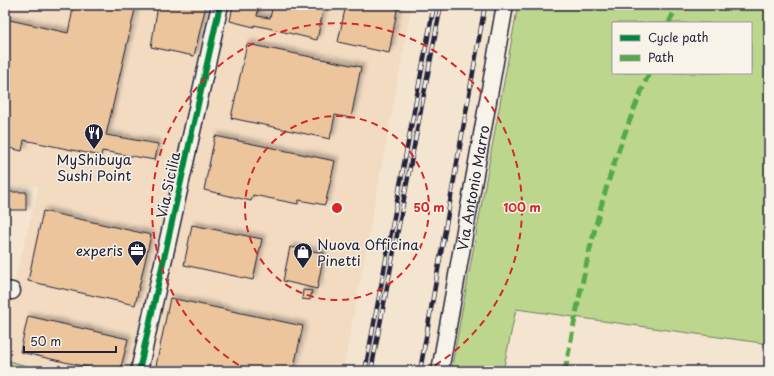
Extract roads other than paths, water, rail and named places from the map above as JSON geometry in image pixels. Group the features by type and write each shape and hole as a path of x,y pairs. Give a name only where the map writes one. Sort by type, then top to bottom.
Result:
{"street":[{"name":"Via Sicilia","path":"139,371 220,5"},
{"name":"Via Antonio Marro","path":"440,371 505,5"}],"railway":[{"path":"365,371 434,5"},
{"path":"371,371 441,5"},
{"path":"420,371 485,5"}],"place":[{"name":"MyShibuya Sushi Point","path":"94,150"},
{"name":"experis","path":"137,267"},
{"name":"Nuova Officina Pinetti","path":"303,269"}]}
